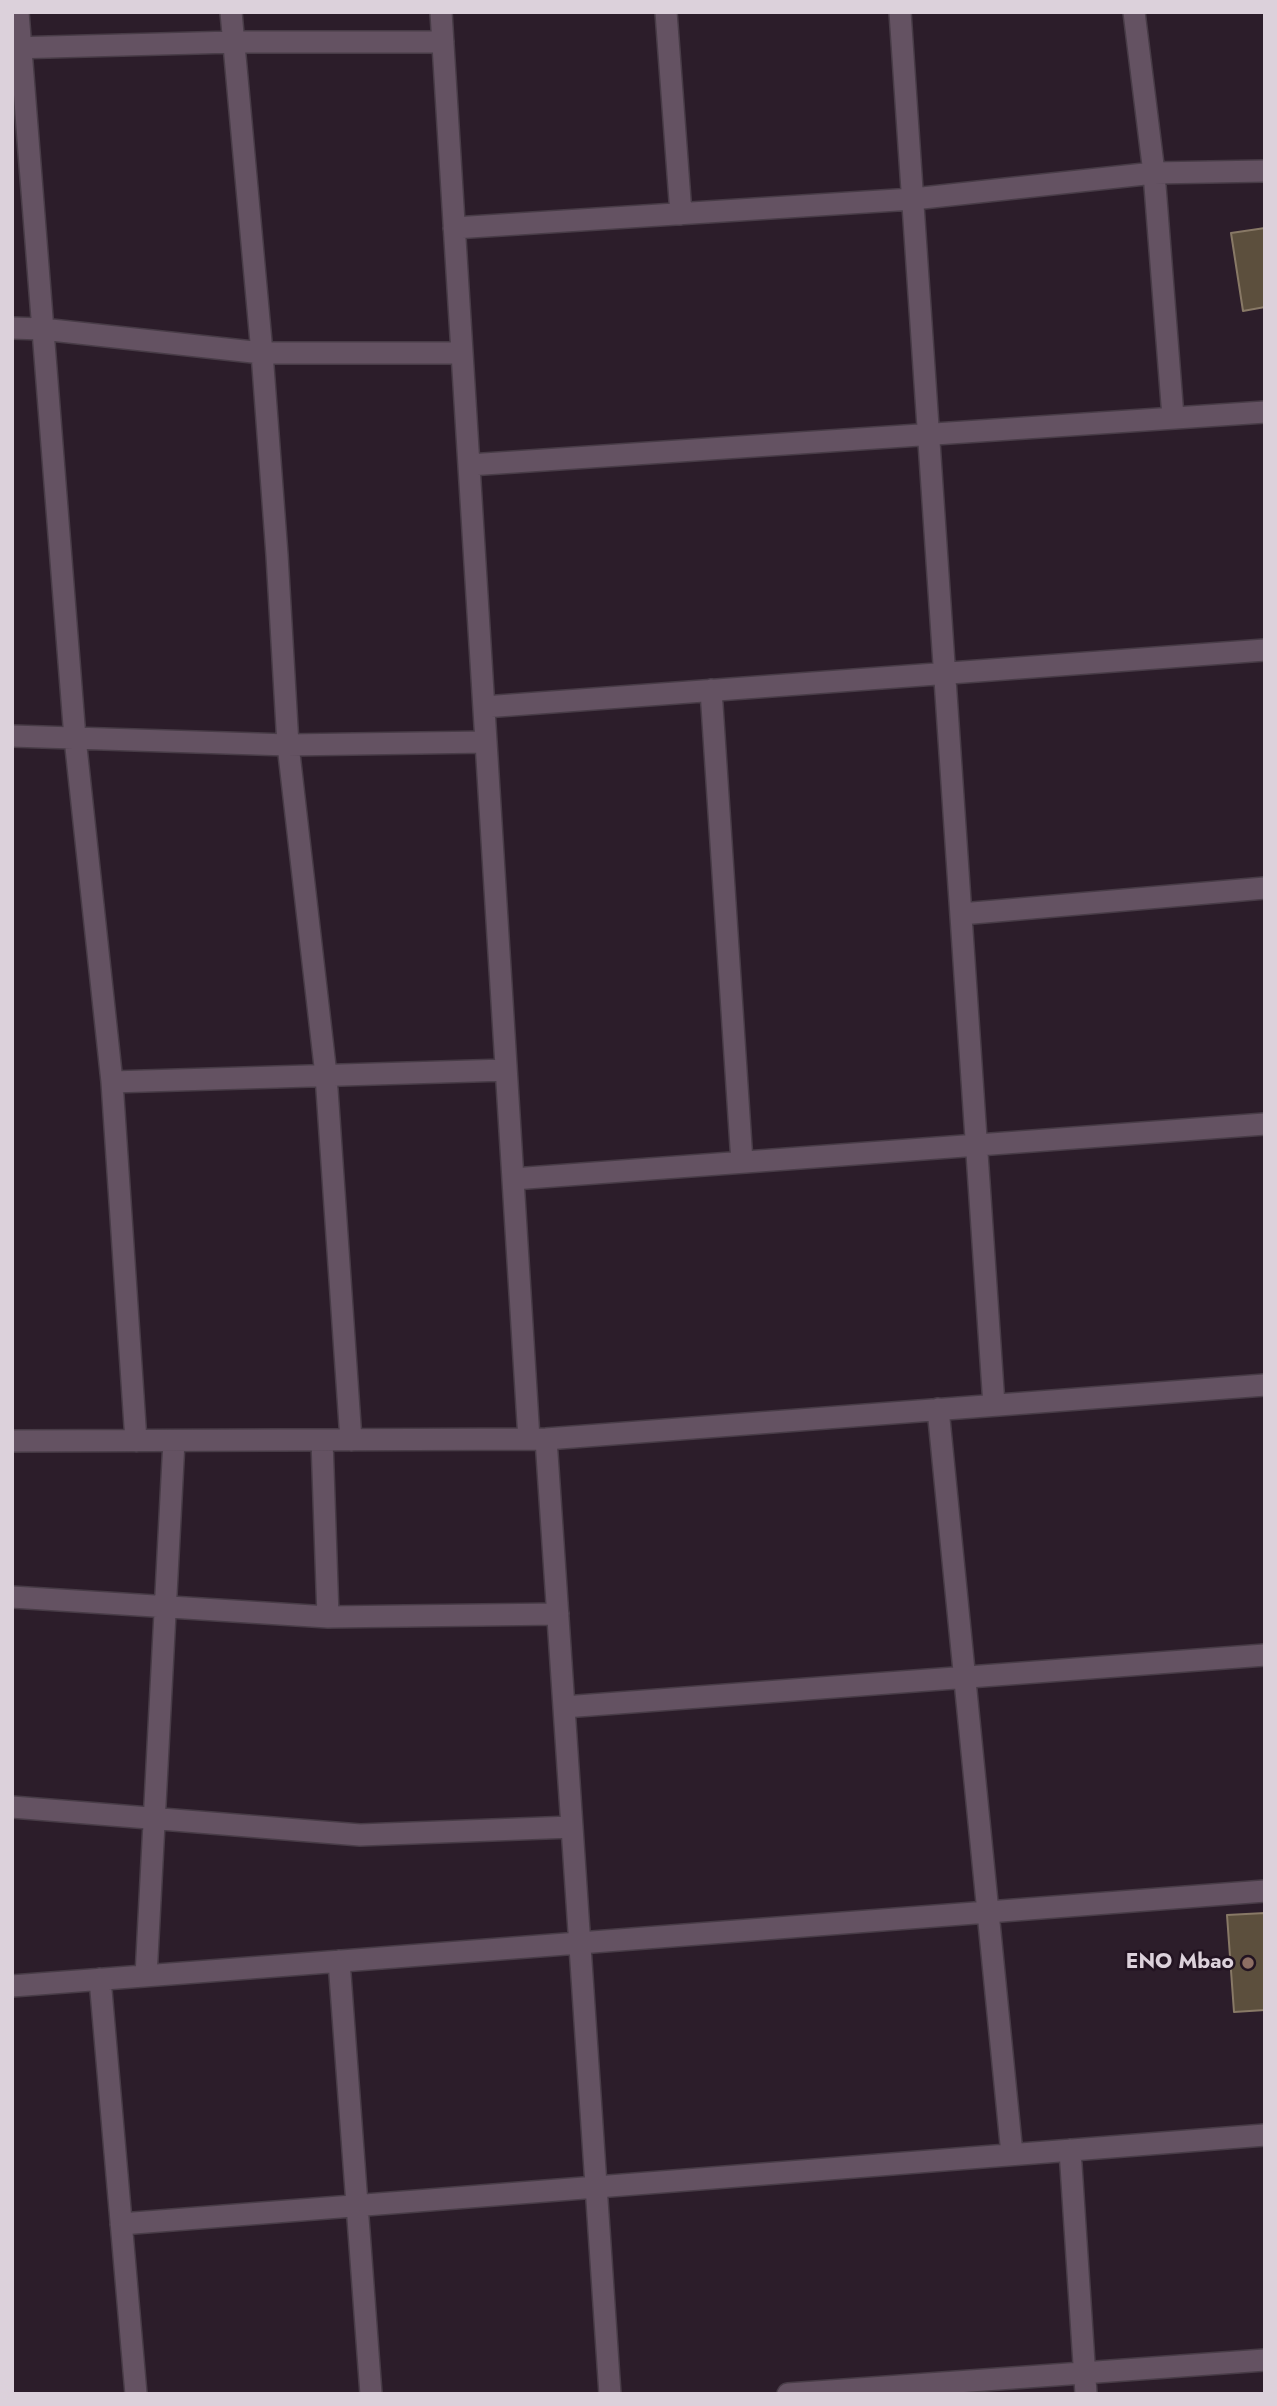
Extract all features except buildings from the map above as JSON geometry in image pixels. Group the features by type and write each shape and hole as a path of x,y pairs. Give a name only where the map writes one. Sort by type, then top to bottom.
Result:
{"street":[{"path":"18,12 17,48 75,738 112,1082 136,1441"},
{"path":"231,12 262,353 288,745 326,1075 351,1440"},
{"path":"442,12 513,1179 537,1439 558,1614 610,2394"},
{"path":"666,12 681,214"},
{"path":"900,12 994,1405"},
{"path":"1134,12 1153,173 1173,417"},
{"path":"17,48 234,42 443,42"},
{"path":"454,228 913,199 1153,173 1265,171"},
{"path":"12,328 262,353 462,353"},
{"path":"469,465 1265,412"},
{"path":"484,707 1265,650"},
{"path":"711,690 742,1162"},
{"path":"12,736 288,745 486,742"},
{"path":"961,914 1265,888"},
{"path":"112,1082 506,1070"},
{"path":"513,1179 1265,1124"},
{"path":"12,1441 537,1439 1265,1385"},
{"path":"938,1409 1012,2154"},
{"path":"322,1440 328,1616"},
{"path":"146,1976 174,1441"},
{"path":"12,1597 328,1616 558,1614"},
{"path":"564,1707 1265,1655"},
{"path":"12,1807 360,1835 572,1826"},
{"path":"12,1986 1265,1891"},
{"path":"340,1961 371,2394"},
{"path":"100,1979 136,2394"},
{"path":"121,2224 1265,2135"},
{"path":"1070,2150 1085,2383"},
{"path":"788,2394 1085,2383 1265,2360"}],"place":[{"name":"ENO Mbao","path":"1248,1963"}]}
